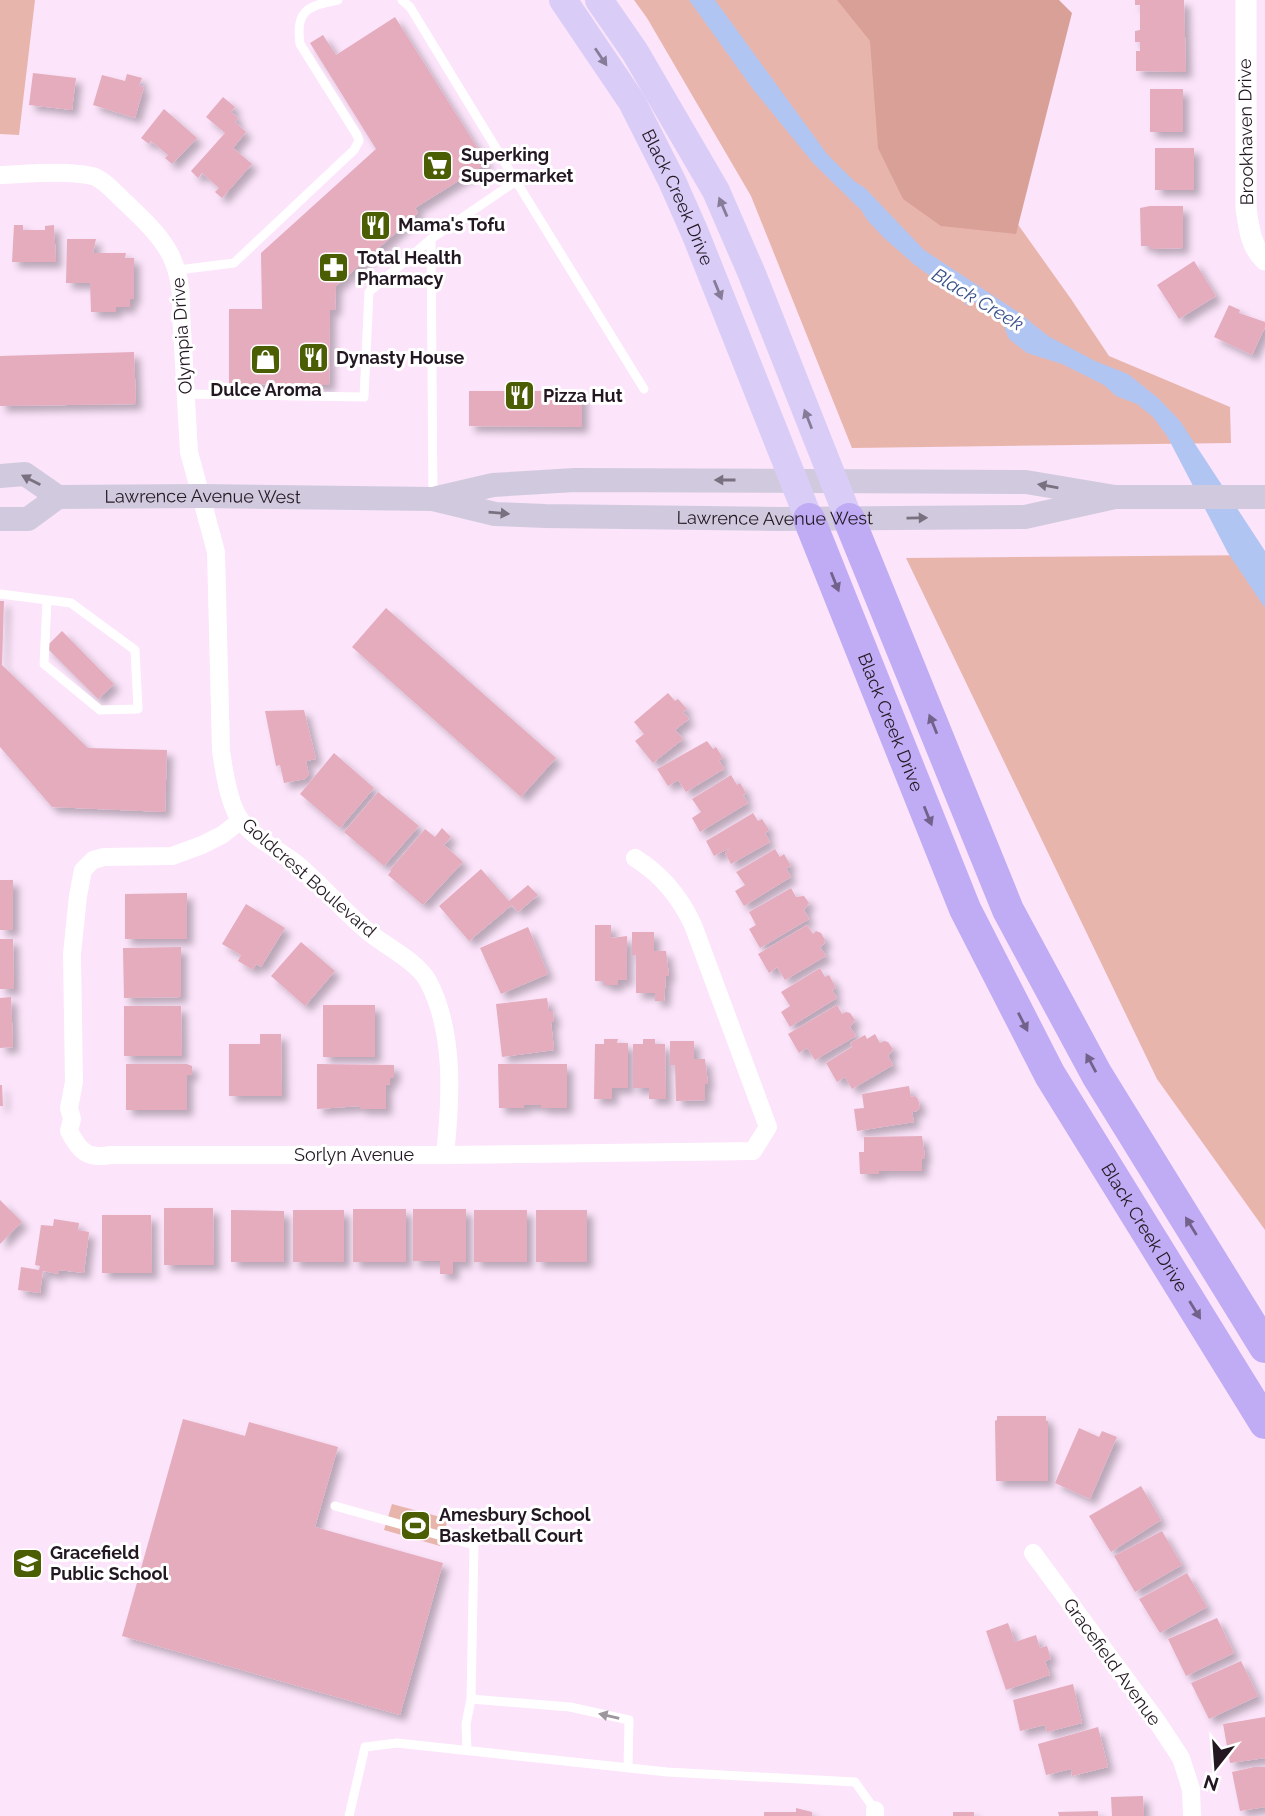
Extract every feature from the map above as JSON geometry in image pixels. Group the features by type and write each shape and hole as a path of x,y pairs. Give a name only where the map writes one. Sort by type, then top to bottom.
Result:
{"highway":[{"name":"Black Creek Drive","path":"809,519 965,909 1050,1075 1265,1423"},
{"name":"Black Creek Drive","path":"849,519 1008,910 1097,1075 1265,1347"}],"main road":[{"name":"Black Creek Drive","path":"563,0 632,102 673,181 809,519"},
{"name":"Black Creek Drive","path":"598,0 635,52 716,191 752,274 849,519"},
{"path":"0,475 25,474 58,497 28,519 0,519"},
{"name":"Lawrence Avenue West","path":"433,499 493,485 575,481 1026,482 1115,497 1253,497"},
{"name":"Lawrence Avenue West","path":"58,497 433,499 495,514 849,519 1025,517 1115,497"}],"street":[{"name":"Brookhaven Drive","path":"1246,0 1245,208 1252,241 1265,260"},
{"name":"Olympia Drive","path":"0,175 94,176 144,219 170,251 182,288 189,452 201,496"},
{"name":"Goldcrest Boulevard","path":"201,496 216,552 221,751 226,783 240,821 271,848 295,862 353,918 407,959 427,979 438,1006 447,1053 449,1117 445,1155"},
{"name":"Sorlyn Avenue","path":"240,821 222,835 172,856 104,857 93,860 83,870 72,954 74,1082 69,1108 72,1119 69,1131 77,1147 85,1153 97,1157 753,1151 768,1127 688,915 662,878 635,858"},
{"name":"Gracefield Avenue","path":"1032,1553 1156,1720 1181,1758 1191,1788 1192,1816"}],"lane":[{"path":"178,270 234,263 354,150 359,141 358,135 300,44 298,26 304,12 318,4 338,0"},
{"path":"402,0 410,7 644,389"},
{"path":"186,394 363,397 369,292 431,239 516,181"},
{"path":"431,239 433,499"},
{"path":"0,594 71,603 135,650 138,709 100,710 44,664 47,601"},
{"path":"335,1506 474,1545 471,1699 466,1724 467,1750"},
{"path":"471,1699 570,1707 629,1720 628,1768"},
{"path":"349,1816 365,1747 397,1742 667,1772 855,1782 875,1813"}],"shaded area":[{"path":"0,0 35,0 19,135 0,134"},
{"path":"634,0 858,0 1109,356 1230,407 1231,443 852,448 751,196"},
{"path":"837,0 1059,0 1072,13 1016,234 941,226 903,199 878,148 870,41"},
{"path":"1265,555 1265,1230 1157,1079 906,558"},
{"name":"Amesbury School Basketball Court","path":"392,1504 448,1519 440,1546 384,1530"}],"water":[{"name":"Black Creek","path":"689,0 715,0 827,154 854,181 865,188 924,250 1018,312 1048,336 1095,361 1128,374 1158,398 1180,421 1265,551 1265,608 1228,553 1167,436 1153,417 1137,404 1116,396 1104,385 1062,364 1027,353 1009,339 1003,324 988,310 972,301 966,305 963,299 951,294 884,238 861,210 813,163 752,88"}],"building":[{"path":"1135,0 1184,0 1186,72 1136,71 1136,51 1140,51 1140,42 1135,42 1135,31 1140,30 1140,5 1135,5"},
{"path":"395,17 487,163 415,208 418,213 336,286 335,310 330,310 329,385 229,384 229,309 262,309 261,253 376,149 310,43 323,35 336,55"},
{"path":"33,73 76,78 72,110 29,105"},
{"path":"127,74 142,78 139,86 144,87 135,118 93,105 102,75 125,81"},
{"path":"1150,89 1183,89 1183,132 1150,132"},
{"path":"223,97 235,107 231,112 238,118 235,122 246,132 233,148 252,164 222,198 215,192 219,188 202,173 198,178 191,171 225,133 206,117"},
{"path":"164,109 197,138 172,164 165,158 168,155 151,141 149,144 141,138"},
{"path":"1155,148 1194,148 1194,190 1155,190"},
{"path":"1183,206 1183,248 1150,249 1150,246 1141,246 1140,208"},
{"path":"14,225 23,225 23,230 45,230 45,226 54,225 56,262 12,262"},
{"path":"67,239 96,239 93,253 126,253 125,258 134,258 134,299 130,299 130,307 116,307 116,312 91,312 90,283 66,283"},
{"path":"1194,261 1216,296 1179,319 1157,285"},
{"path":"1229,305 1240,310 1239,313 1265,322 1252,355 1214,337"},
{"path":"134,352 136,404 0,406 0,356"},
{"path":"469,391 582,391 582,427 469,426"},
{"path":"0,601 4,601 2,665 88,748 167,750 165,812 52,807 0,747"},
{"path":"386,608 556,758 521,797 352,647"},
{"path":"62,631 114,684 98,699 46,647"},
{"path":"668,693 687,709 683,712 689,719 675,730 683,739 653,763 635,741 644,734 634,722"},
{"path":"304,710 316,759 306,761 309,775 305,779 284,783 280,765 276,766 265,711"},
{"path":"707,741 713,749 716,747 723,758 719,760 724,769 686,792 678,780 668,786 657,769"},
{"path":"334,753 374,788 340,828 300,794"},
{"path":"731,775 737,785 740,783 748,803 700,832 692,818 701,812 692,799"},
{"path":"378,792 419,826 384,866 344,832"},
{"path":"753,813 758,821 762,819 769,830 765,833 770,842 731,864 725,853 730,848 714,856 706,841"},
{"path":"442,828 451,837 444,845 463,862 423,905 388,875 425,829 435,837"},
{"path":"775,849 780,857 784,854 791,866 786,868 791,877 744,906 735,891 745,885 736,872"},
{"path":"481,869 509,901 528,885 538,895 518,912 512,905 469,941 439,906"},
{"path":"0,880 13,880 13,930 0,930"},
{"path":"791,888 796,897 804,896 809,903 804,910 809,919 760,948 749,929 756,925 749,912"},
{"path":"187,893 187,939 125,939 125,894"},
{"path":"246,904 285,928 261,967 256,964 253,970 238,961 241,955 222,944"},
{"path":"595,925 611,925 611,938 627,936 627,980 618,980 618,985 604,985 604,981 595,981"},
{"path":"807,925 813,934 816,931 821,933 825,940 820,947 826,956 785,980 777,967 769,973 758,954"},
{"path":"528,927 548,974 501,994 480,948"},
{"path":"632,932 654,932 654,951 666,951 669,976 666,976 664,1001 655,1001 655,993 636,993 636,955 632,955"},
{"path":"0,939 13,939 14,989 0,989"},
{"path":"301,942 335,971 305,1006 271,976"},
{"path":"181,947 181,997 124,998 123,948"},
{"path":"820,968 825,977 829,975 836,988 832,990 837,998 790,1027 781,1012 790,1006 781,992"},
{"path":"11,997 13,1047 0,1048 0,998"},
{"path":"547,998 549,1011 553,1011 554,1022 551,1022 554,1050 502,1057 496,1004"},
{"path":"323,1005 375,1005 375,1057 323,1057"},
{"path":"837,1005 842,1014 850,1013 855,1020 850,1027 856,1036 815,1060 807,1048 799,1053 788,1034"},
{"path":"124,1006 181,1006 182,1056 124,1056"},
{"path":"260,1034 281,1034 282,1096 229,1096 229,1044 260,1044"},
{"path":"875,1034 880,1043 888,1042 893,1049 888,1056 893,1065 852,1089 845,1077 837,1082 826,1063 852,1047 850,1043 865,1035 867,1039"},
{"path":"604,1039 618,1039 617,1043 628,1043 628,1088 612,1088 612,1099 594,1099 595,1044 604,1044"},
{"path":"643,1039 655,1039 655,1044 665,1044 666,1099 649,1099 649,1088 633,1088 633,1044 643,1044"},
{"path":"670,1041 694,1041 694,1059 705,1059 708,1084 705,1084 705,1100 676,1101 675,1065 670,1065"},
{"path":"126,1064 192,1066 192,1075 187,1075 187,1110 126,1110"},
{"path":"317,1064 394,1065 394,1078 390,1078 390,1084 386,1085 386,1109 360,1109 360,1106 317,1109"},
{"path":"498,1064 567,1064 567,1108 524,1105 524,1108 499,1108"},
{"path":"2,1085 3,1106 0,1106"},
{"path":"909,1086 911,1097 918,1099 920,1108 912,1112 914,1122 857,1131 854,1109 864,1108 862,1094"},
{"path":"922,1136 925,1157 922,1159 922,1171 860,1174 859,1152 864,1152 864,1137"},
{"path":"0,1200 22,1222 0,1244"},
{"path":"164,1208 213,1208 214,1265 164,1265"},
{"path":"353,1209 406,1209 406,1262 353,1262"},
{"path":"413,1209 466,1209 466,1262 453,1262 453,1274 440,1274 440,1261 413,1261"},
{"path":"231,1210 284,1211 284,1262 231,1262"},
{"path":"293,1210 344,1210 344,1262 293,1262"},
{"path":"474,1210 527,1210 527,1262 474,1262"},
{"path":"536,1210 587,1210 587,1262 536,1262"},
{"path":"102,1215 151,1215 152,1273 102,1273"},
{"path":"54,1219 79,1223 78,1230 89,1232 84,1273 59,1270 59,1274 43,1271 40,1293 18,1290 21,1267 39,1270 40,1266 35,1265 41,1225 53,1226"},
{"path":"997,1416 1046,1416 1048,1481 996,1481"},
{"path":"183,1419 245,1436 249,1422 338,1447 315,1527 443,1563 400,1715 122,1636"},
{"path":"1079,1428 1099,1437 1102,1431 1117,1437 1090,1499 1055,1483"},
{"path":"1141,1486 1161,1520 1111,1552 1089,1516"},
{"path":"1162,1531 1182,1565 1135,1592 1114,1556"},
{"path":"1187,1573 1207,1607 1160,1633 1139,1599"},
{"path":"1217,1618 1234,1653 1186,1676 1168,1639"},
{"path":"1008,1623 1015,1642 1036,1635 1040,1648 1047,1646 1051,1659 1045,1661 1050,1675 1006,1690 986,1631"},
{"path":"1241,1661 1258,1696 1209,1719 1191,1683"},
{"path":"1073,1684 1082,1723 1047,1732 1045,1725 1020,1731 1013,1700"},
{"path":"1265,1717 1265,1758 1230,1763 1223,1724"},
{"path":"1098,1727 1108,1767 1072,1776 1071,1769 1046,1775 1038,1744"},
{"path":"1265,1767 1265,1807 1240,1811 1232,1772"},
{"path":"1143,1796 1144,1816 1112,1816 1111,1797"},
{"path":"796,1808 812,1812 812,1816 764,1816 764,1812 796,1812"},
{"path":"1098,1811 1098,1816 1059,1816 1058,1812"},
{"path":"953,1812 974,1812 974,1816 953,1816"}],"place":[{"name":"Superking Supermarket","path":"438,165"},
{"name":"Mama's Tofu","path":"375,225"},
{"name":"Total Health Pharmacy","path":"334,268"},
{"name":"Dynasty House","path":"313,358"},
{"name":"Dulce Aroma","path":"266,360"},
{"name":"Pizza Hut","path":"520,396"},
{"name":"Amesbury School Basketball Court","path":"416,1525"},
{"name":"Gracefield Public School","path":"27,1563"}]}
